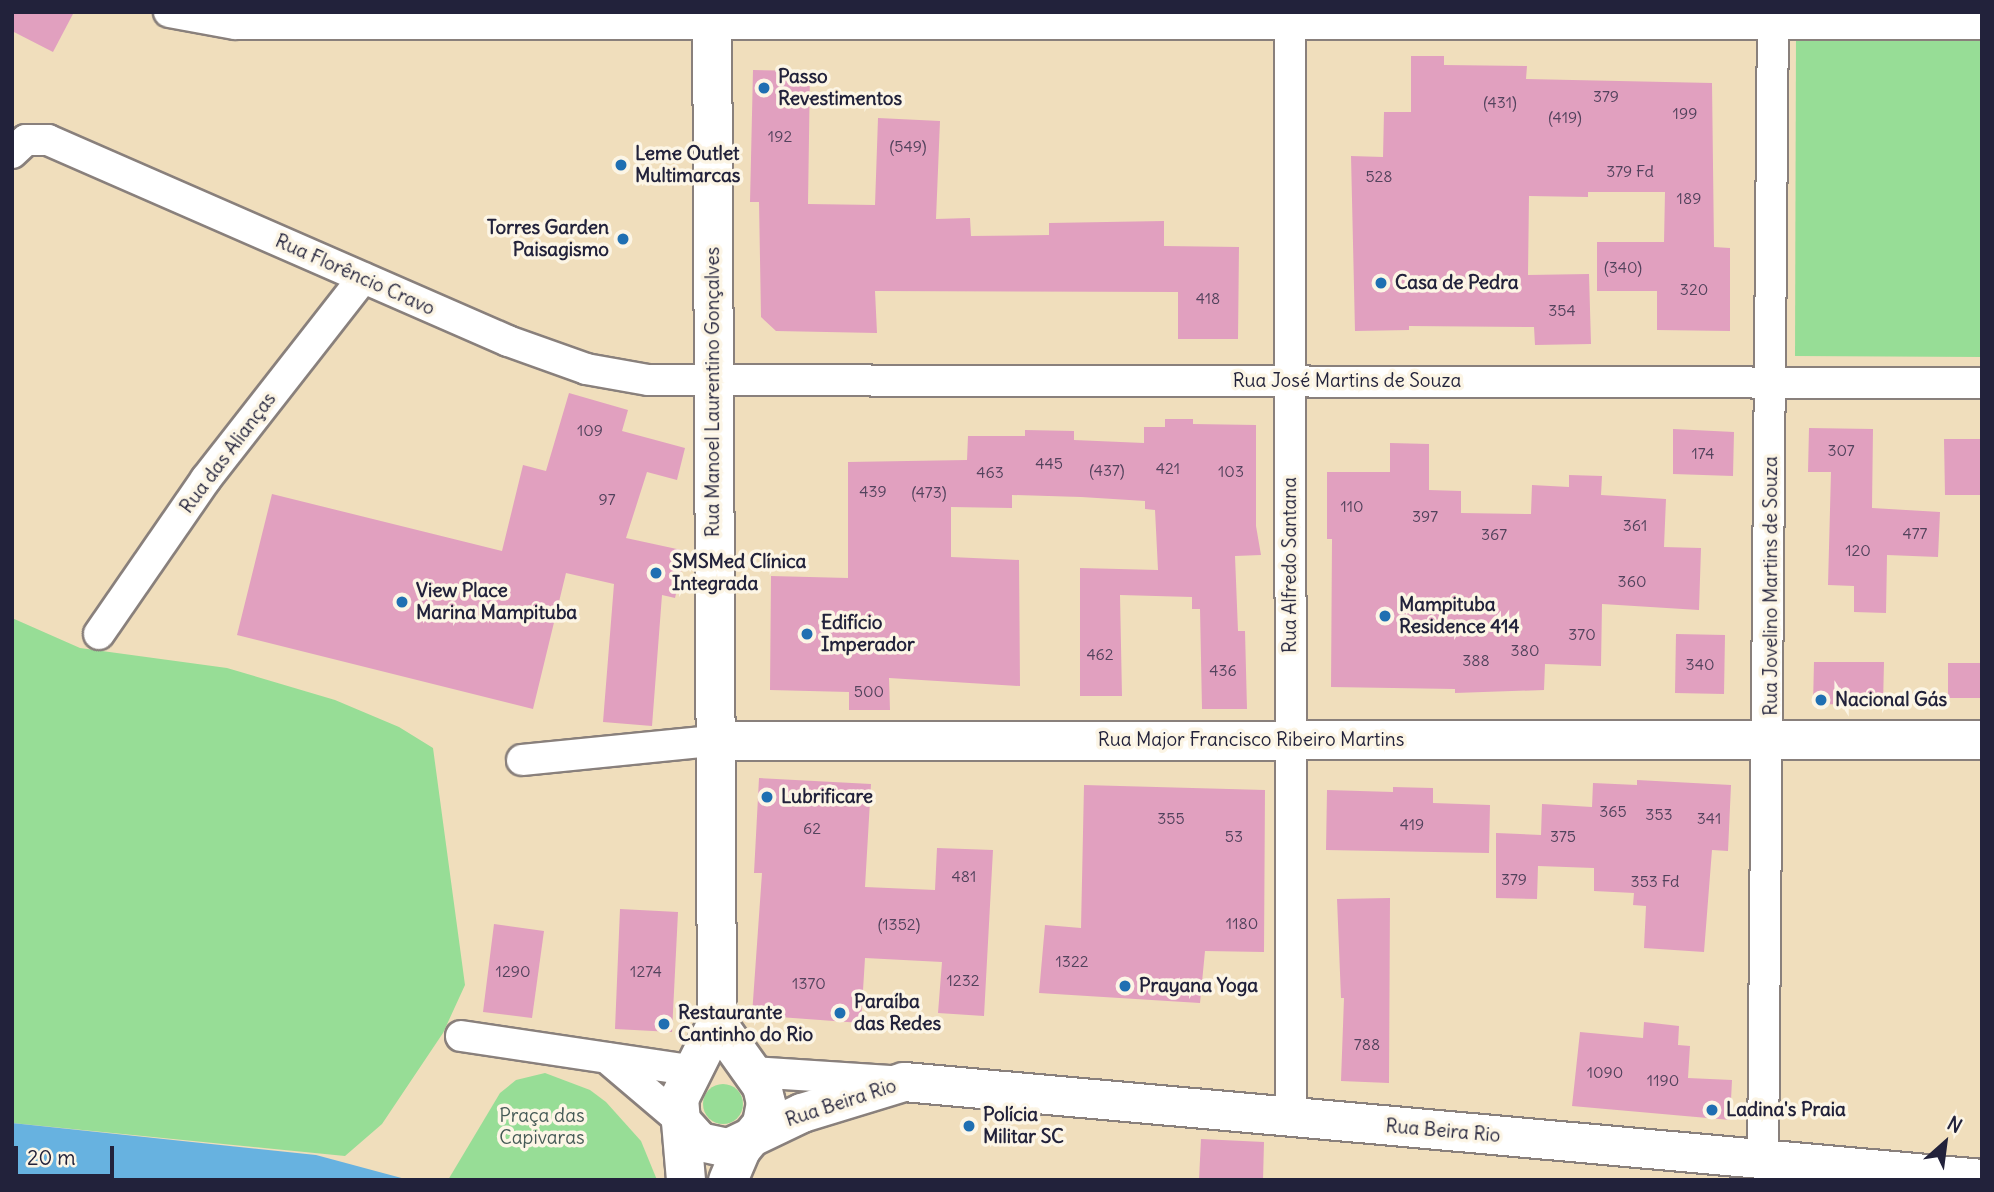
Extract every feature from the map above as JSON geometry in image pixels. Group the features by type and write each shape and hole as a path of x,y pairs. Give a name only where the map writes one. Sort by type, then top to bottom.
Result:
{"main road":[{"name":"Rua Manoel Laurentino Gonçalves","path":"686,1180 681,1088 694,1071 717,1023 713,741 712,18"},
{"name":"Rua Major Francisco Ribeiro Martins","path":"713,741 1982,740"},
{"path":"717,1023 762,1086 766,1103 762,1124 747,1141 728,1180"},
{"name":"Rua Beira Rio","path":"694,1071 708,1063 727,1061 752,1072"},
{"name":"Rua Beira Rio","path":"681,1121 692,1137 709,1146 729,1148 814,1109 904,1082 1982,1179"}],"street":[{"path":"169,12 235,24 712,18 1773,18 1982,24"},
{"name":"Rua Alfredo Santana","path":"1290,18 1291,1118"},
{"name":"Rua Jovelino Martins de Souza","path":"1763,1159 1770,740 1773,18"},
{"name":"Rua Florêncio Cravo","path":"12,152 26,140 48,140 363,278 586,369 648,380 712,380"},
{"name":"Rua das Alianças","path":"99,634 206,479 363,278"},
{"name":"Rua José Martins de Souza","path":"712,380 1982,383"},
{"name":"Rua Major Francisco Ribeiro Martins","path":"522,760 713,741"},
{"name":"Rua Beira Rio","path":"461,1036 694,1071"},
{"name":"Rua Beira Rio","path":"607,1058 681,1121"},
{"name":"Rua Beira Rio","path":"752,1072 904,1082"}],"green space":[{"path":"1796,32 1982,33 1982,357 1795,356"},
{"path":"12,618 80,648 227,668 335,700 399,727 433,748 465,985 443,1033 382,1124 345,1156 12,1123"},
{"name":"Praça das Capivaras","path":"545,1073 590,1090 606,1102 641,1141 657,1180 448,1180 500,1093 516,1080"},
{"path":"723,1084 737,1090 743,1104 737,1118 723,1124 709,1118 703,1104 709,1090"}],"water":[{"path":"12,1123 316,1155 409,1180 12,1180"}],"building":[{"path":"12,12 74,12 53,52 12,31"},
{"path":"1411,56 1444,56 1444,65 1527,66 1526,79 1712,83 1714,247 1730,248 1730,331 1657,330 1657,291 1597,291 1597,242 1664,242 1665,192 1588,192 1588,197 1529,196 1528,275 1589,274 1591,344 1535,345 1534,327 1409,326 1409,330 1355,331 1351,156 1383,157 1384,112 1411,112"},
{"path":"753,70 810,71 808,204 875,205 878,118 940,121 936,219 970,218 971,236 1049,235 1049,223 1164,221 1164,246 1239,247 1238,339 1178,339 1178,292 875,291 877,333 776,331 761,317 759,202 750,202"},
{"name":"View Place Marina Mampituba","path":"569,393 628,410 622,431 685,448 677,480 647,472 626,538 686,551 675,598 662,595 652,726 603,722 614,584 566,573 533,709 237,635 272,494 502,551 523,465 546,471"},
{"path":"1165,419 1193,419 1193,424 1256,425 1256,526 1261,555 1235,556 1238,631 1245,631 1247,709 1202,709 1200,609 1192,609 1192,597 1120,595 1122,696 1080,696 1080,568 1158,570 1155,510 1145,509 1145,501 1081,497 1012,495 1012,508 951,507 951,557 1019,560 1020,686 889,678 890,710 849,710 849,692 770,690 771,576 848,578 848,462 967,460 968,436 1025,436 1025,430 1074,431 1074,440 1144,443 1144,427 1165,427"},
{"path":"1809,428 1873,429 1872,508 1940,512 1938,557 1887,555 1886,613 1854,612 1854,586 1828,585 1831,472 1808,472"},
{"path":"1673,429 1734,432 1733,476 1673,474"},
{"path":"1944,439 1982,439 1982,495 1945,495"},
{"path":"1390,443 1429,444 1429,490 1461,491 1461,513 1531,514 1532,485 1569,487 1569,475 1602,476 1601,495 1666,499 1664,547 1701,548 1699,610 1602,604 1601,666 1545,664 1544,690 1455,693 1455,689 1331,687 1332,539 1327,539 1327,472 1390,472"},
{"path":"1676,634 1725,635 1724,694 1675,693"},
{"path":"1814,662 1884,662 1883,705 1813,704"},
{"path":"1948,663 1982,663 1982,698 1948,698"},
{"path":"759,778 871,784 865,887 935,890 937,848 993,850 984,1016 938,1013 942,962 865,958 861,1023 752,1015 762,873 754,873"},
{"path":"1637,780 1731,785 1728,851 1712,850 1704,952 1644,948 1646,906 1633,905 1634,893 1594,891 1594,868 1538,866 1537,899 1496,898 1496,833 1541,835 1542,804 1592,807 1593,783 1637,785"},
{"path":"1084,785 1265,790 1264,952 1205,951 1200,1003 1039,993 1045,925 1081,928"},
{"path":"1393,787 1433,788 1433,803 1490,805 1489,853 1326,850 1327,790 1393,792"},
{"path":"1390,898 1389,1083 1341,1081 1344,998 1341,998 1337,899"},
{"path":"620,909 678,912 672,1032 615,1029"},
{"path":"494,924 544,931 532,1018 483,1012"},
{"path":"1644,1022 1679,1026 1678,1045 1690,1046 1688,1078 1732,1080 1730,1120 1572,1106 1580,1032 1643,1038"},
{"path":"1201,1139 1264,1142 1263,1180 1199,1180"}],"place":[{"name":"Passo Revestimentos","path":"764,88"},
{"name":"Leme Outlet Multimarcas","path":"621,165"},
{"name":"Torres Garden Paisagismo","path":"623,239"},
{"name":"Casa de Pedra","path":"1381,283"},
{"name":"SMSMed Clínica Integrada","path":"656,573"},
{"name":"View Place Marina Mampituba","path":"402,602"},
{"name":"Mampituba Residence 414","path":"1385,616"},
{"name":"Edifício Imperador","path":"807,634"},
{"name":"Nacional Gás","path":"1821,700"},
{"name":"Lubrificare","path":"767,797"},
{"name":"Prayana Yoga","path":"1125,986"},
{"name":"Paraíba das Redes","path":"840,1013"},
{"name":"Restaurante Cantinho do Rio","path":"664,1024"},
{"name":"Ladina's Praia","path":"1712,1110"},
{"name":"Polícia Militar SC","path":"969,1126"}]}
